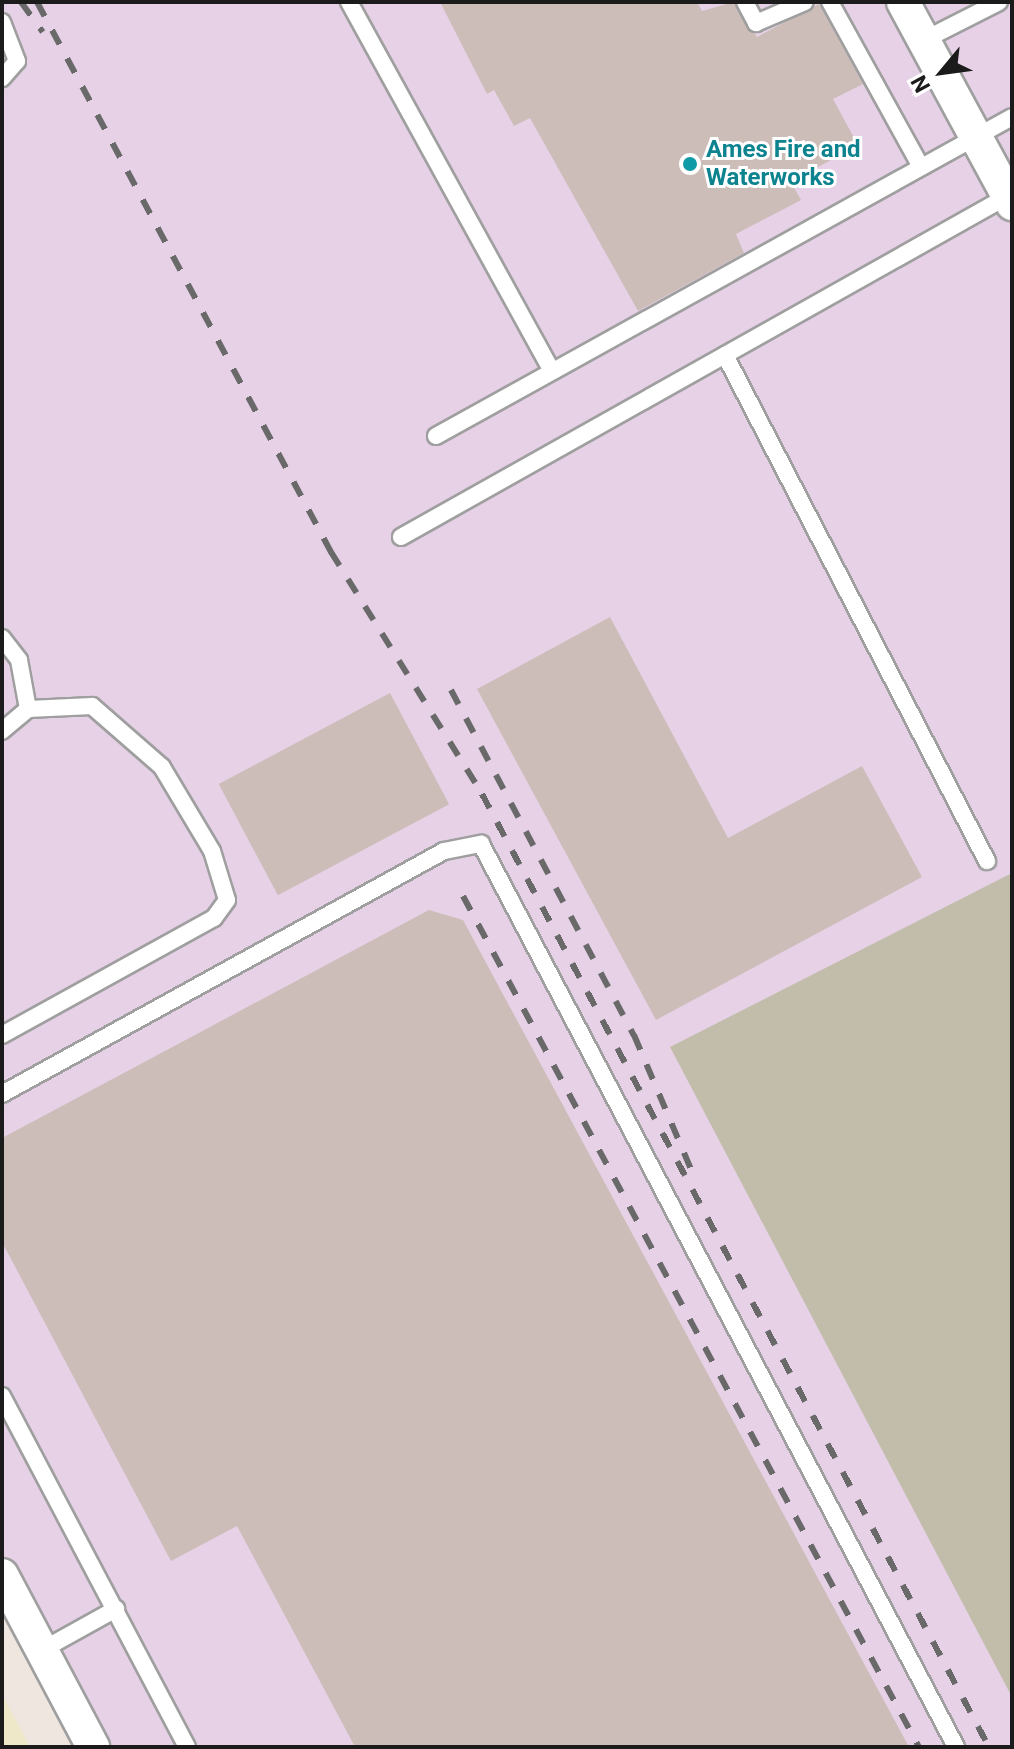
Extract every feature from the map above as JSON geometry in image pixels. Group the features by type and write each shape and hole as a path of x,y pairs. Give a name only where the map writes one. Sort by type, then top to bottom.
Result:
{"street":[{"path":"903,2 1010,200"},
{"path":"2,1575 93,1747"}],"lane":[{"path":"349,2 552,371"},
{"path":"745,2 756,23 805,2"},
{"path":"830,2 921,167"},
{"path":"924,40 999,2"},
{"path":"2,22 17,61 2,78"},
{"path":"436,436 1012,117"},
{"path":"401,537 1010,200"},
{"path":"725,355 987,861"},
{"path":"2,638 19,660 28,709"},
{"path":"2,731 28,709 92,706 162,767 212,851 227,900 214,918 2,1035"},
{"path":"2,1094 444,851 481,844 956,1747"},
{"path":"2,1396 187,1747"},
{"path":"42,1650 116,1609"}],"shaded area":[{"path":"2,2 1012,2 1012,1747 87,1747 2,1587"},
{"path":"1012,873 1012,1697 670,1047"},
{"path":"2,1694 30,1747 2,1747"}],"building":[{"name":"Ames Fire and Waterworks","path":"440,2 697,2 702,11 734,2 757,37 819,4 863,84 833,99 858,145 791,182 801,200 736,234 744,253 638,311 530,118 514,126 494,90 487,94"},
{"path":"610,617 728,838 862,766 922,877 656,1020 477,689"},
{"path":"390,693 449,804 278,895 219,784"},
{"path":"429,910 463,920 909,1747 355,1747 237,1526 171,1561 2,1242 2,1138"}],"railway":[{"path":"21,2 43,32"},
{"path":"37,2 331,552 482,794 989,1747"},
{"path":"451,690 634,1035 691,1169"},
{"path":"463,896 919,1747"}],"place":[{"name":"Ames Fire and Waterworks","path":"690,164"}]}
